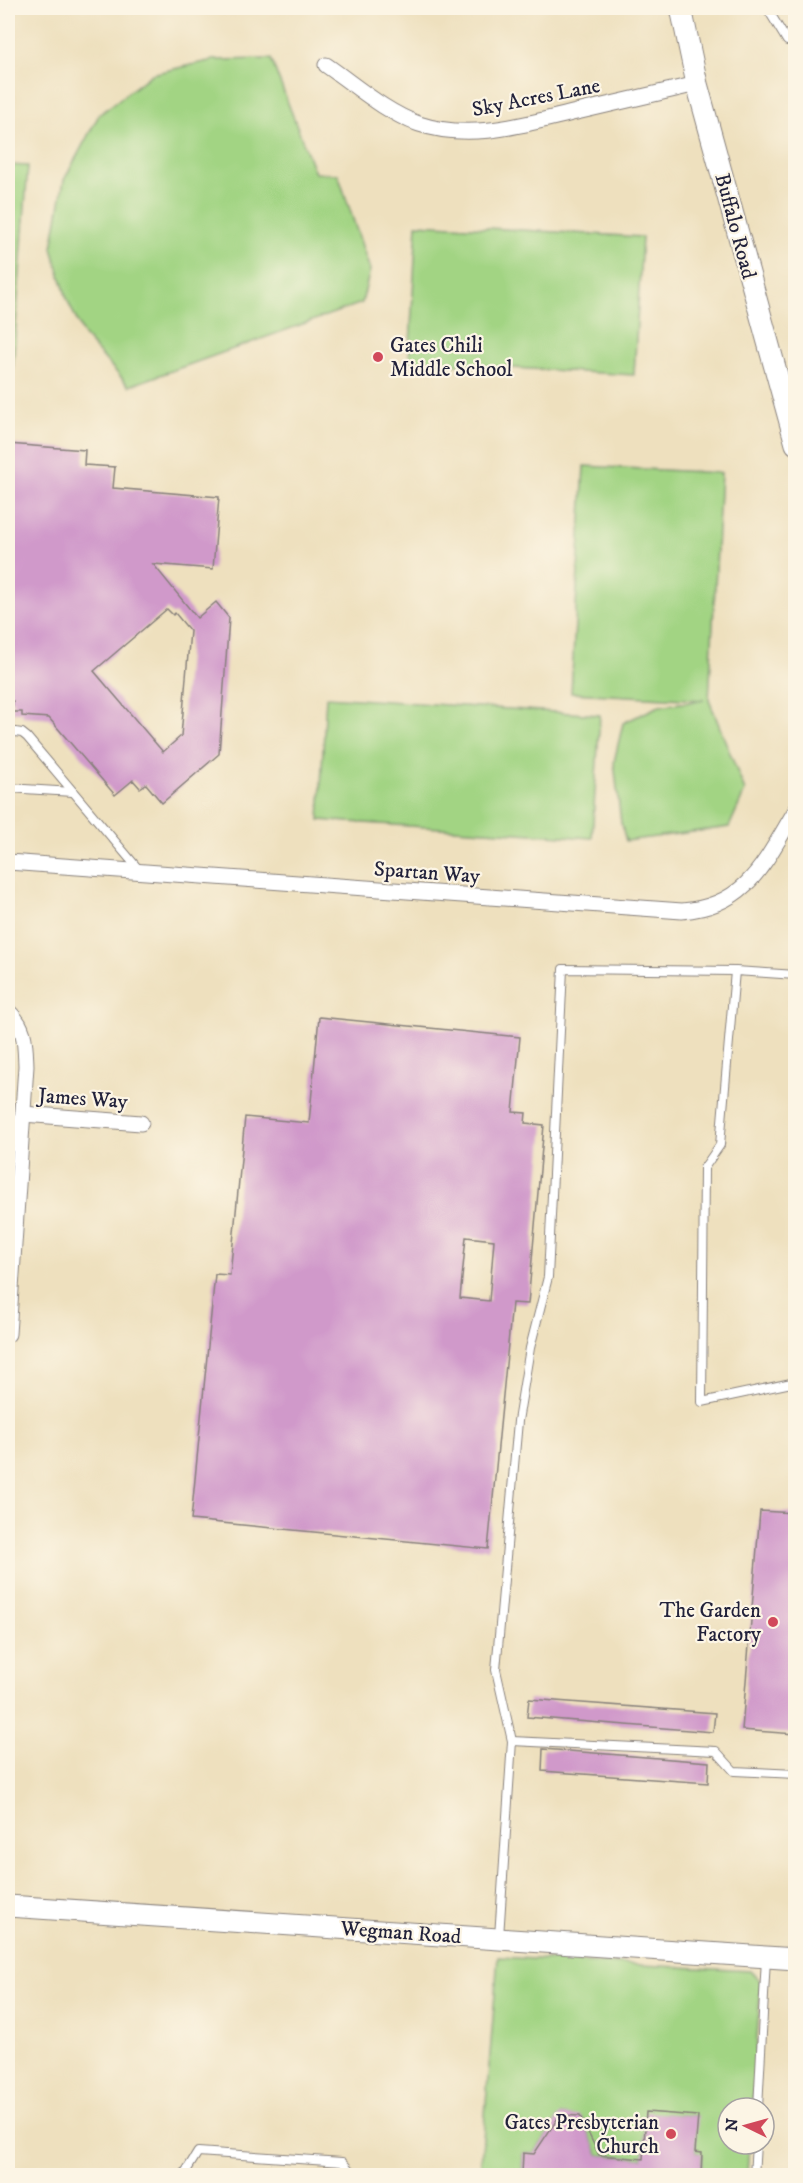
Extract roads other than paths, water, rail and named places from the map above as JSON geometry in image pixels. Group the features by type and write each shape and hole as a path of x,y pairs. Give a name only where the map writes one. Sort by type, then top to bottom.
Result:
{"street":[{"name":"Buffalo Road","path":"681,8 697,84 795,442"},
{"name":"Sky Acres Lane","path":"326,65 388,109 418,124 450,132 485,132 697,84"},
{"name":"Spartan Way","path":"8,862 641,909 696,910 729,900 737,894 762,865 795,810"},
{"path":"8,1011 18,1020 25,1033 26,1066 8,1334"},
{"name":"James Way","path":"22,1114 141,1123"},
{"name":"Wegman Road","path":"8,1906 795,1959"}],"lane":[{"path":"767,8 787,41 795,41"},
{"path":"8,731 22,733 27,737 141,872"},
{"path":"8,788 73,792"},
{"path":"498,1939 512,1741 496,1670 518,1421 530,1348 548,1276 563,969 735,970 795,975"},
{"path":"735,970 720,1145 704,1168 702,1402 795,1382"},
{"path":"512,1741 716,1751 734,1771 795,1774"},
{"path":"759,2096 766,1957"},
{"path":"183,2175 198,2152 342,2162 355,2175"},
{"path":"754,2175 755,2156"}],"place":[{"name":"Gates Chili Middle School","path":"378,357"},
{"name":"The Garden Factory","path":"773,1622"},
{"name":"Gates Presbyterian Church","path":"671,2134"}]}
